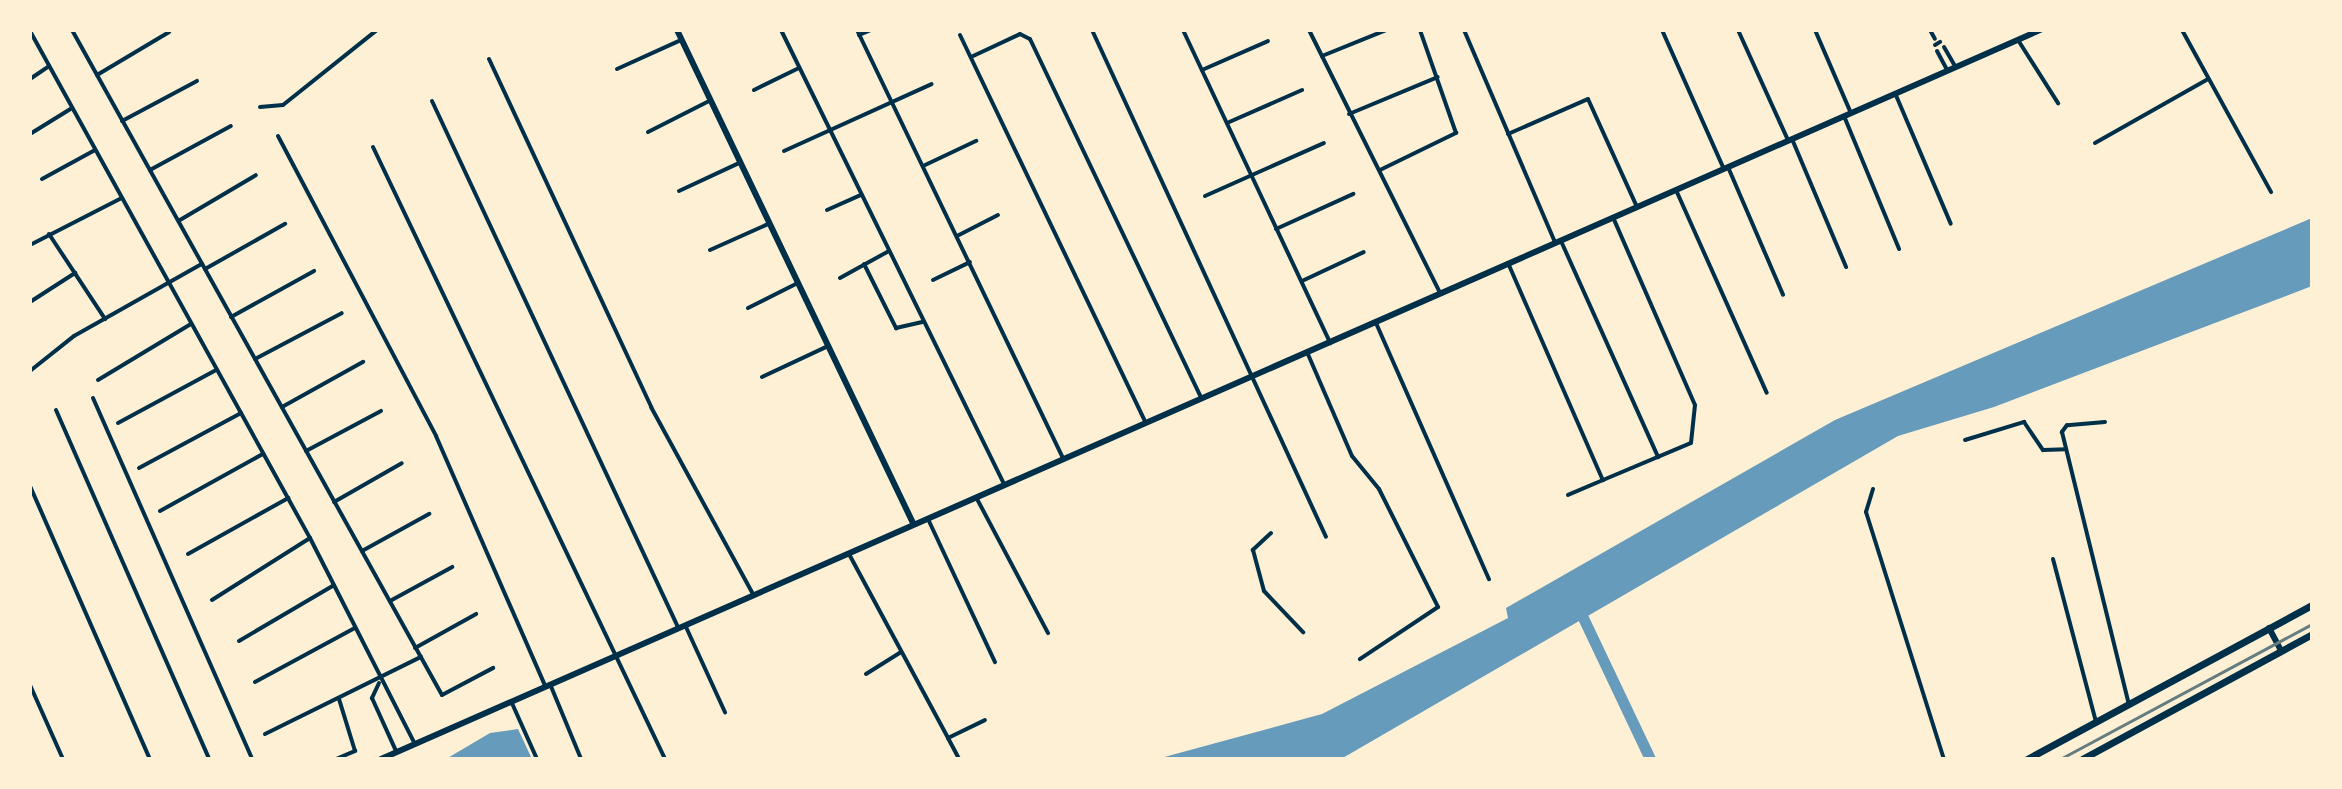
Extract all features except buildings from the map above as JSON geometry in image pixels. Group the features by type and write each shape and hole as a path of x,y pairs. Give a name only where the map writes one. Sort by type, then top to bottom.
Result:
{"main road":[{"path":"677,30 826,347 913,523"},
{"path":"381,759 913,523 1442,295 1557,240 2018,40 2027,33 2040,30"},
{"path":"2027,759 2312,605"},
{"path":"2269,628 2281,651"},
{"path":"2082,759 2312,634"}],"street":[{"path":"72,30 442,695 493,668"},
{"path":"260,107 283,105 377,30"},
{"path":"781,30 1004,484"},
{"path":"871,30 858,32 1063,458"},
{"path":"1092,30 1326,537"},
{"path":"1183,30 1330,343"},
{"path":"1309,30 1442,295"},
{"path":"1322,56 1386,30"},
{"path":"1380,170 1456,133 1420,30"},
{"path":"1464,30 1508,134 1658,457"},
{"path":"1662,30 1783,295"},
{"path":"1738,30 1846,267"},
{"path":"1815,30 1899,249"},
{"path":"1930,30 1955,66"},
{"path":"2182,30 2271,192"},
{"path":"30,31 310,538 380,681 415,744"},
{"path":"97,75 169,32"},
{"path":"971,57 1020,34 1030,39 1202,400"},
{"path":"960,35 1146,423"},
{"path":"617,69 681,40"},
{"path":"2018,40 2058,103"},
{"path":"1202,70 1268,41"},
{"path":"1940,42 1936,48 1947,70"},
{"path":"489,59 651,407 753,594"},
{"path":"30,79 49,66"},
{"path":"754,90 799,67"},
{"path":"1349,114 1438,77"},
{"path":"2095,143 2208,79"},
{"path":"122,121 197,81"},
{"path":"784,151 932,84"},
{"path":"1227,123 1302,90"},
{"path":"1895,93 1951,224"},
{"path":"1508,134 1591,100 1637,207"},
{"path":"432,101 681,626 725,712"},
{"path":"648,132 709,101"},
{"path":"30,134 72,108"},
{"path":"150,170 231,126"},
{"path":"278,136 436,436 581,759"},
{"path":"923,166 976,141"},
{"path":"1205,196 1324,143"},
{"path":"373,147 619,654 665,759"},
{"path":"42,179 95,150"},
{"path":"679,191 739,163"},
{"path":"180,220 256,175"},
{"path":"1676,190 1767,393"},
{"path":"1276,229 1353,194"},
{"path":"827,210 860,195"},
{"path":"30,245 122,198"},
{"path":"957,236 998,215"},
{"path":"1568,495 1693,441 1695,405 1613,217"},
{"path":"30,371 105,319 285,224"},
{"path":"710,250 768,224"},
{"path":"49,233 105,319"},
{"path":"840,278 889,251"},
{"path":"1302,281 1364,252"},
{"path":"933,280 970,262"},
{"path":"1508,263 1603,480"},
{"path":"864,264 896,328 923,322"},
{"path":"231,317 314,271"},
{"path":"30,302 75,273"},
{"path":"748,308 796,284"},
{"path":"255,359 342,313"},
{"path":"1376,323 1489,579"},
{"path":"98,380 191,324"},
{"path":"762,377 826,347"},
{"path":"1307,352 1352,456 1379,489 1438,607 1360,659"},
{"path":"282,407 363,362"},
{"path":"118,423 216,370"},
{"path":"93,398 252,759"},
{"path":"56,410 209,759"},
{"path":"306,451 381,411"},
{"path":"139,468 241,413"},
{"path":"1965,440 2024,422 2043,450 2066,449"},
{"path":"2105,422 2067,425 2066,449 2129,704"},
{"path":"160,511 263,454"},
{"path":"334,502 402,463"},
{"path":"30,486 150,759"},
{"path":"1873,489 1866,512 1944,759"},
{"path":"976,496 1048,633"},
{"path":"188,554 288,498"},
{"path":"362,551 429,514"},
{"path":"927,517 995,662"},
{"path":"1271,533 1253,550 1264,591 1303,632"},
{"path":"212,600 310,538"},
{"path":"848,552 959,759"},
{"path":"2053,559 2096,722"},
{"path":"390,601 452,567"},
{"path":"239,641 334,585"},
{"path":"415,648 476,614"},
{"path":"255,682 355,628"},
{"path":"866,674 900,653"},
{"path":"265,734 380,681 421,657"},
{"path":"380,681 372,698 396,752"},
{"path":"30,685 63,759"},
{"path":"336,759 355,751 339,699"},
{"path":"511,701 537,759"},
{"path":"948,738 985,720"}],"water":[{"path":"2312,218 2312,286 1994,407 1898,436 1341,759 1157,759 1322,714 1508,618 1506,608 1835,420"},
{"path":"518,729 532,759 446,759 490,733"}],"waterway":[{"path":"1577,605 1650,759"}],"railway":[{"path":"2060,759 2312,624"}]}
